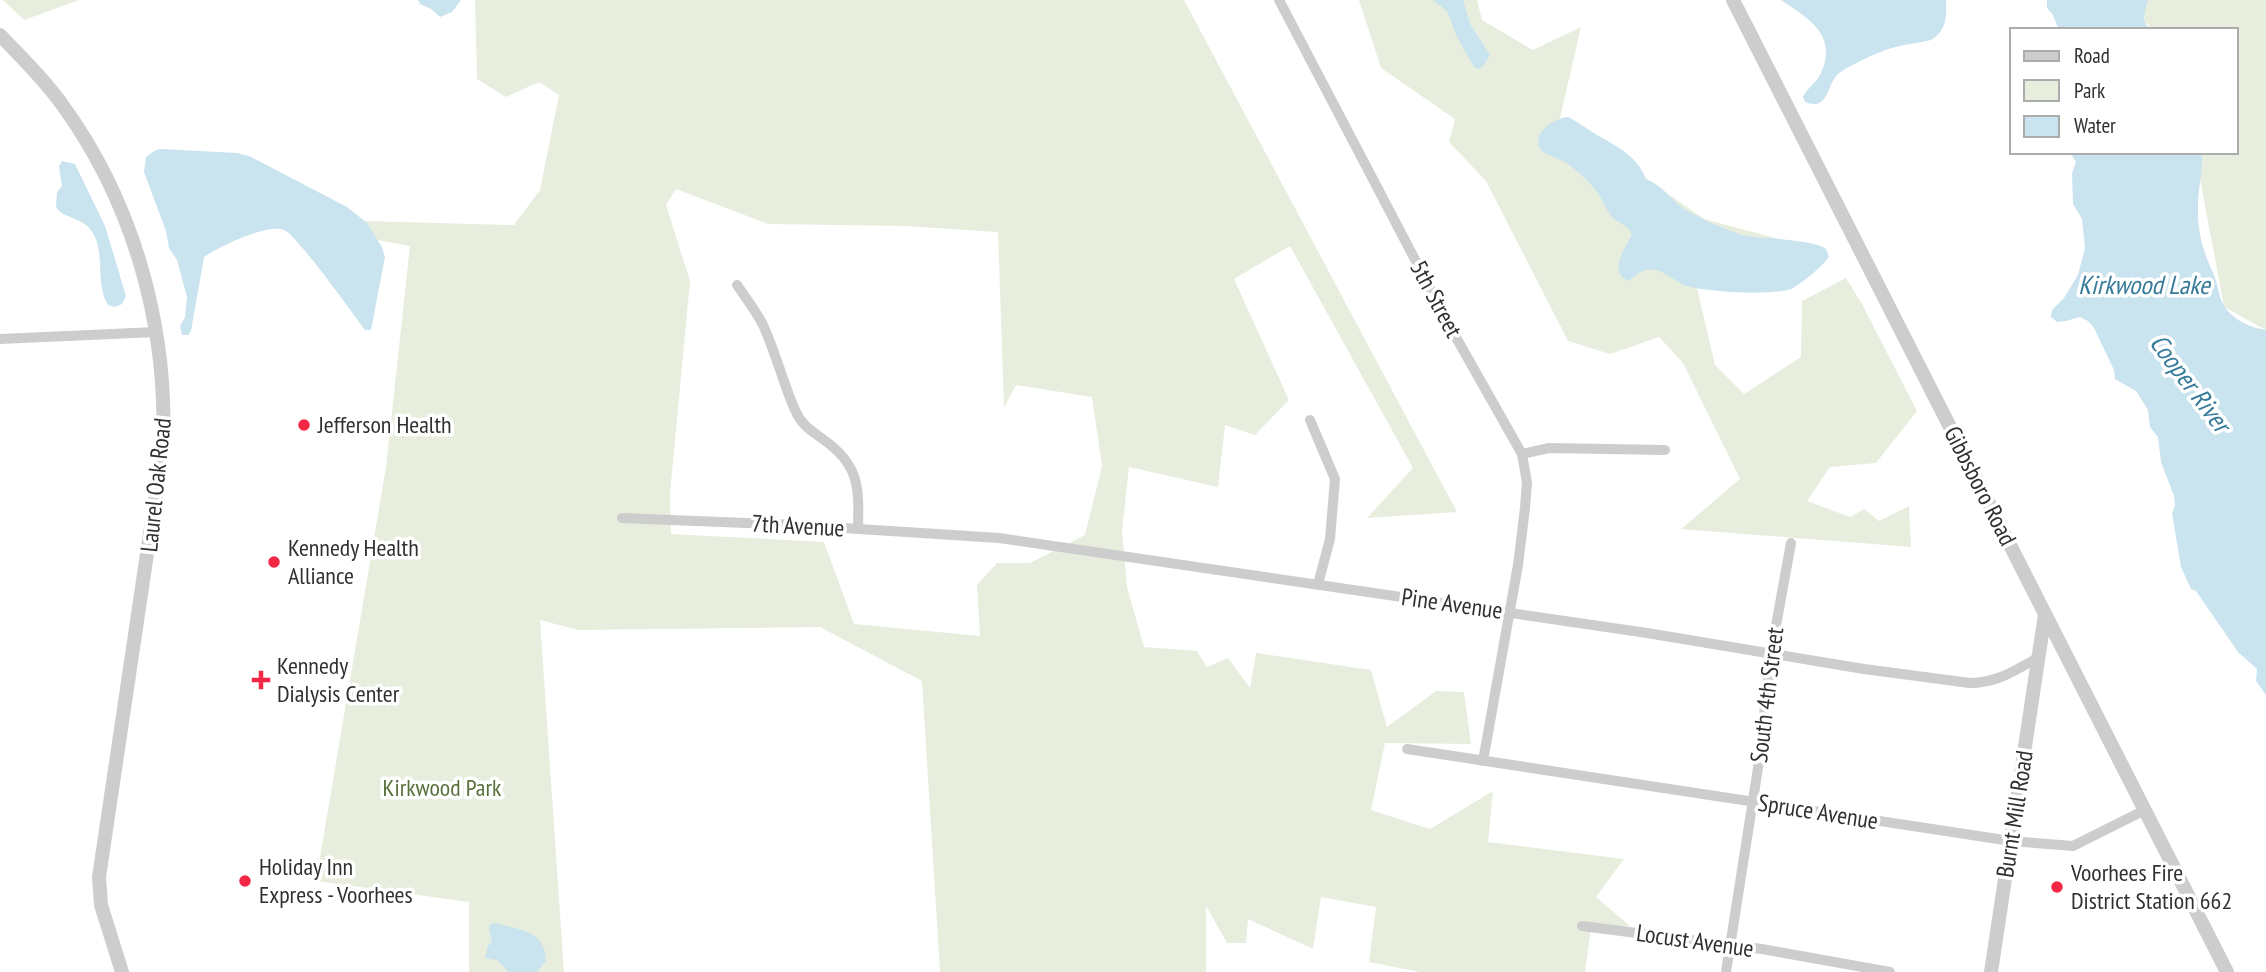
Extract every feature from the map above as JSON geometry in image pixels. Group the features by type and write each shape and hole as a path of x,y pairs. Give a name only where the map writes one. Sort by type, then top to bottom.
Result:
{"street":[{"name":"5th Street","path":"1279,0 1453,332 1522,454 1527,484 1525,508 1483,761"},
{"name":"Gibbsboro Road","path":"1733,0 2227,972"},
{"name":"Laurel Oak Road","path":"0,35 61,103 95,157 128,227 142,269 156,332 164,393 163,446 99,877 101,905 122,972"},
{"name":"7th Avenue","path":"622,518 858,529 859,492 856,479 847,461 835,447 803,425 795,411 778,359 762,323 737,285"},
{"path":"0,339 156,332"},
{"path":"1310,420 1335,479 1330,539 1318,584"},
{"path":"1522,454 1549,448 1665,450"},
{"name":"Pine Avenue","path":"858,529 999,538 1970,683 1984,683 2006,676 2039,657"},
{"name":"South 4th Street","path":"1726,972 1753,802 1771,653 1791,543"},
{"name":"Burnt Mill Road","path":"1991,972 2045,614"},
{"name":"Spruce Avenue","path":"1407,749 2011,841 2073,846 2144,810"},
{"name":"Locust Avenue","path":"1582,926 1730,945 1890,972"}],"green space":[{"path":"3,0 79,0 24,20"},
{"name":"Kirkwood Park","path":"475,0 1184,0 1457,512 1367,518 1413,468 1290,246 1234,279 1289,400 1255,435 1225,425 1218,487 1129,467 1122,531 1127,587 1144,647 1197,651 1207,667 1228,658 1250,688 1256,653 1371,670 1387,727 1436,691 1464,692 1471,744 1385,743 1371,810 1430,829 1493,791 1488,842 1624,859 1596,897 1630,926 1591,928 1585,972 1420,972 1369,962 1376,907 1321,897 1313,949 1248,919 1246,943 1227,943 1206,906 1206,972 940,972 922,681 820,627 578,630 540,620 564,972 469,972 469,902 316,881 386,467 410,246 377,240 365,221 514,225 540,190 559,95 539,82 506,97 477,79","holes":["676,189 768,224 905,226 998,232 1004,408 1016,385 1092,397 1102,466 1085,535 1030,563 997,563 977,585 980,636 854,624 824,542 671,534 670,494 690,281 666,205"]},
{"path":"1359,0 1477,0 1482,20 1533,50 1581,27 1560,118 1704,219 1828,252 1790,289 1697,288 1715,365 1744,394 1801,357 1802,301 1846,278 1917,411 1876,463 1830,467 1807,501 1850,517 1864,509 1879,521 1909,506 1911,547 1681,529 1740,479 1683,363 1659,337 1610,354 1568,341 1486,181 1449,142 1455,119 1381,68"},
{"path":"2142,0 2266,0 2266,330 2224,307 2195,154 2238,154 2238,28 2151,28 2145,22"}],"water":[{"path":"418,0 461,0 452,12 440,17"},
{"path":"1433,0 1463,0 1470,24 1490,55 1479,69 1474,67 1456,35 1447,11"},
{"path":"1781,0 1946,0 1946,12 1943,28 1931,40 1887,50 1842,71 1833,81 1824,99 1814,104 1805,102 1803,97 1820,75 1825,61 1823,39 1811,22"},
{"path":"2047,0 2148,0 2144,20 2149,28 2058,28 2047,8"},
{"path":"1568,117 1626,153 1638,164 1646,179 1691,213 1742,235 1811,243 1826,249 1829,257 1800,284 1781,291 1739,292 1697,288 1652,270 1641,272 1627,281 1619,271 1619,265 1632,235 1630,231 1611,216 1596,191 1581,175 1568,164 1540,149 1538,143 1541,132 1551,123"},
{"path":"160,149 249,156 347,207 367,223 385,257 371,330 365,330 291,235 276,229 243,237 204,257 191,331 188,335 182,335 180,326 185,317 187,297 177,260 169,248 166,231 144,172 146,157"},
{"name":"Kirkwood Lake","path":"2071,154 2202,154 2198,201 2199,231 2220,297 2227,310 2238,320 2266,330 2266,695 2256,681 2257,669 2238,652 2196,591 2191,589 2181,567 2172,513 2175,506 2174,496 2161,462 2158,437 2150,427 2148,410 2136,391 2115,379 2114,370 2088,321 2080,317 2057,322 2051,317 2052,310 2064,298 2078,275 2085,248 2082,219 2073,204 2072,173 2076,162"},
{"path":"62,161 75,164 105,226 126,296 122,304 115,307 108,305 104,297 99,252 94,235 85,224 56,207 57,192 62,186 59,166"},
{"path":"495,923 536,937 545,951 546,961 537,972 509,972 497,960 485,958 492,942 490,924"}],"place":[{"name":"Jefferson Health","path":"304,425"},
{"name":"Kennedy Health Alliance","path":"274,562"},
{"name":"Kennedy Dialysis Center","path":"261,680"},
{"name":"Holiday Inn Express - Voorhees","path":"245,881"},
{"name":"Voorhees Fire District Station 662","path":"2057,887"}],"water label":[{"name":"Cooper River","path":"2190,383"}]}
